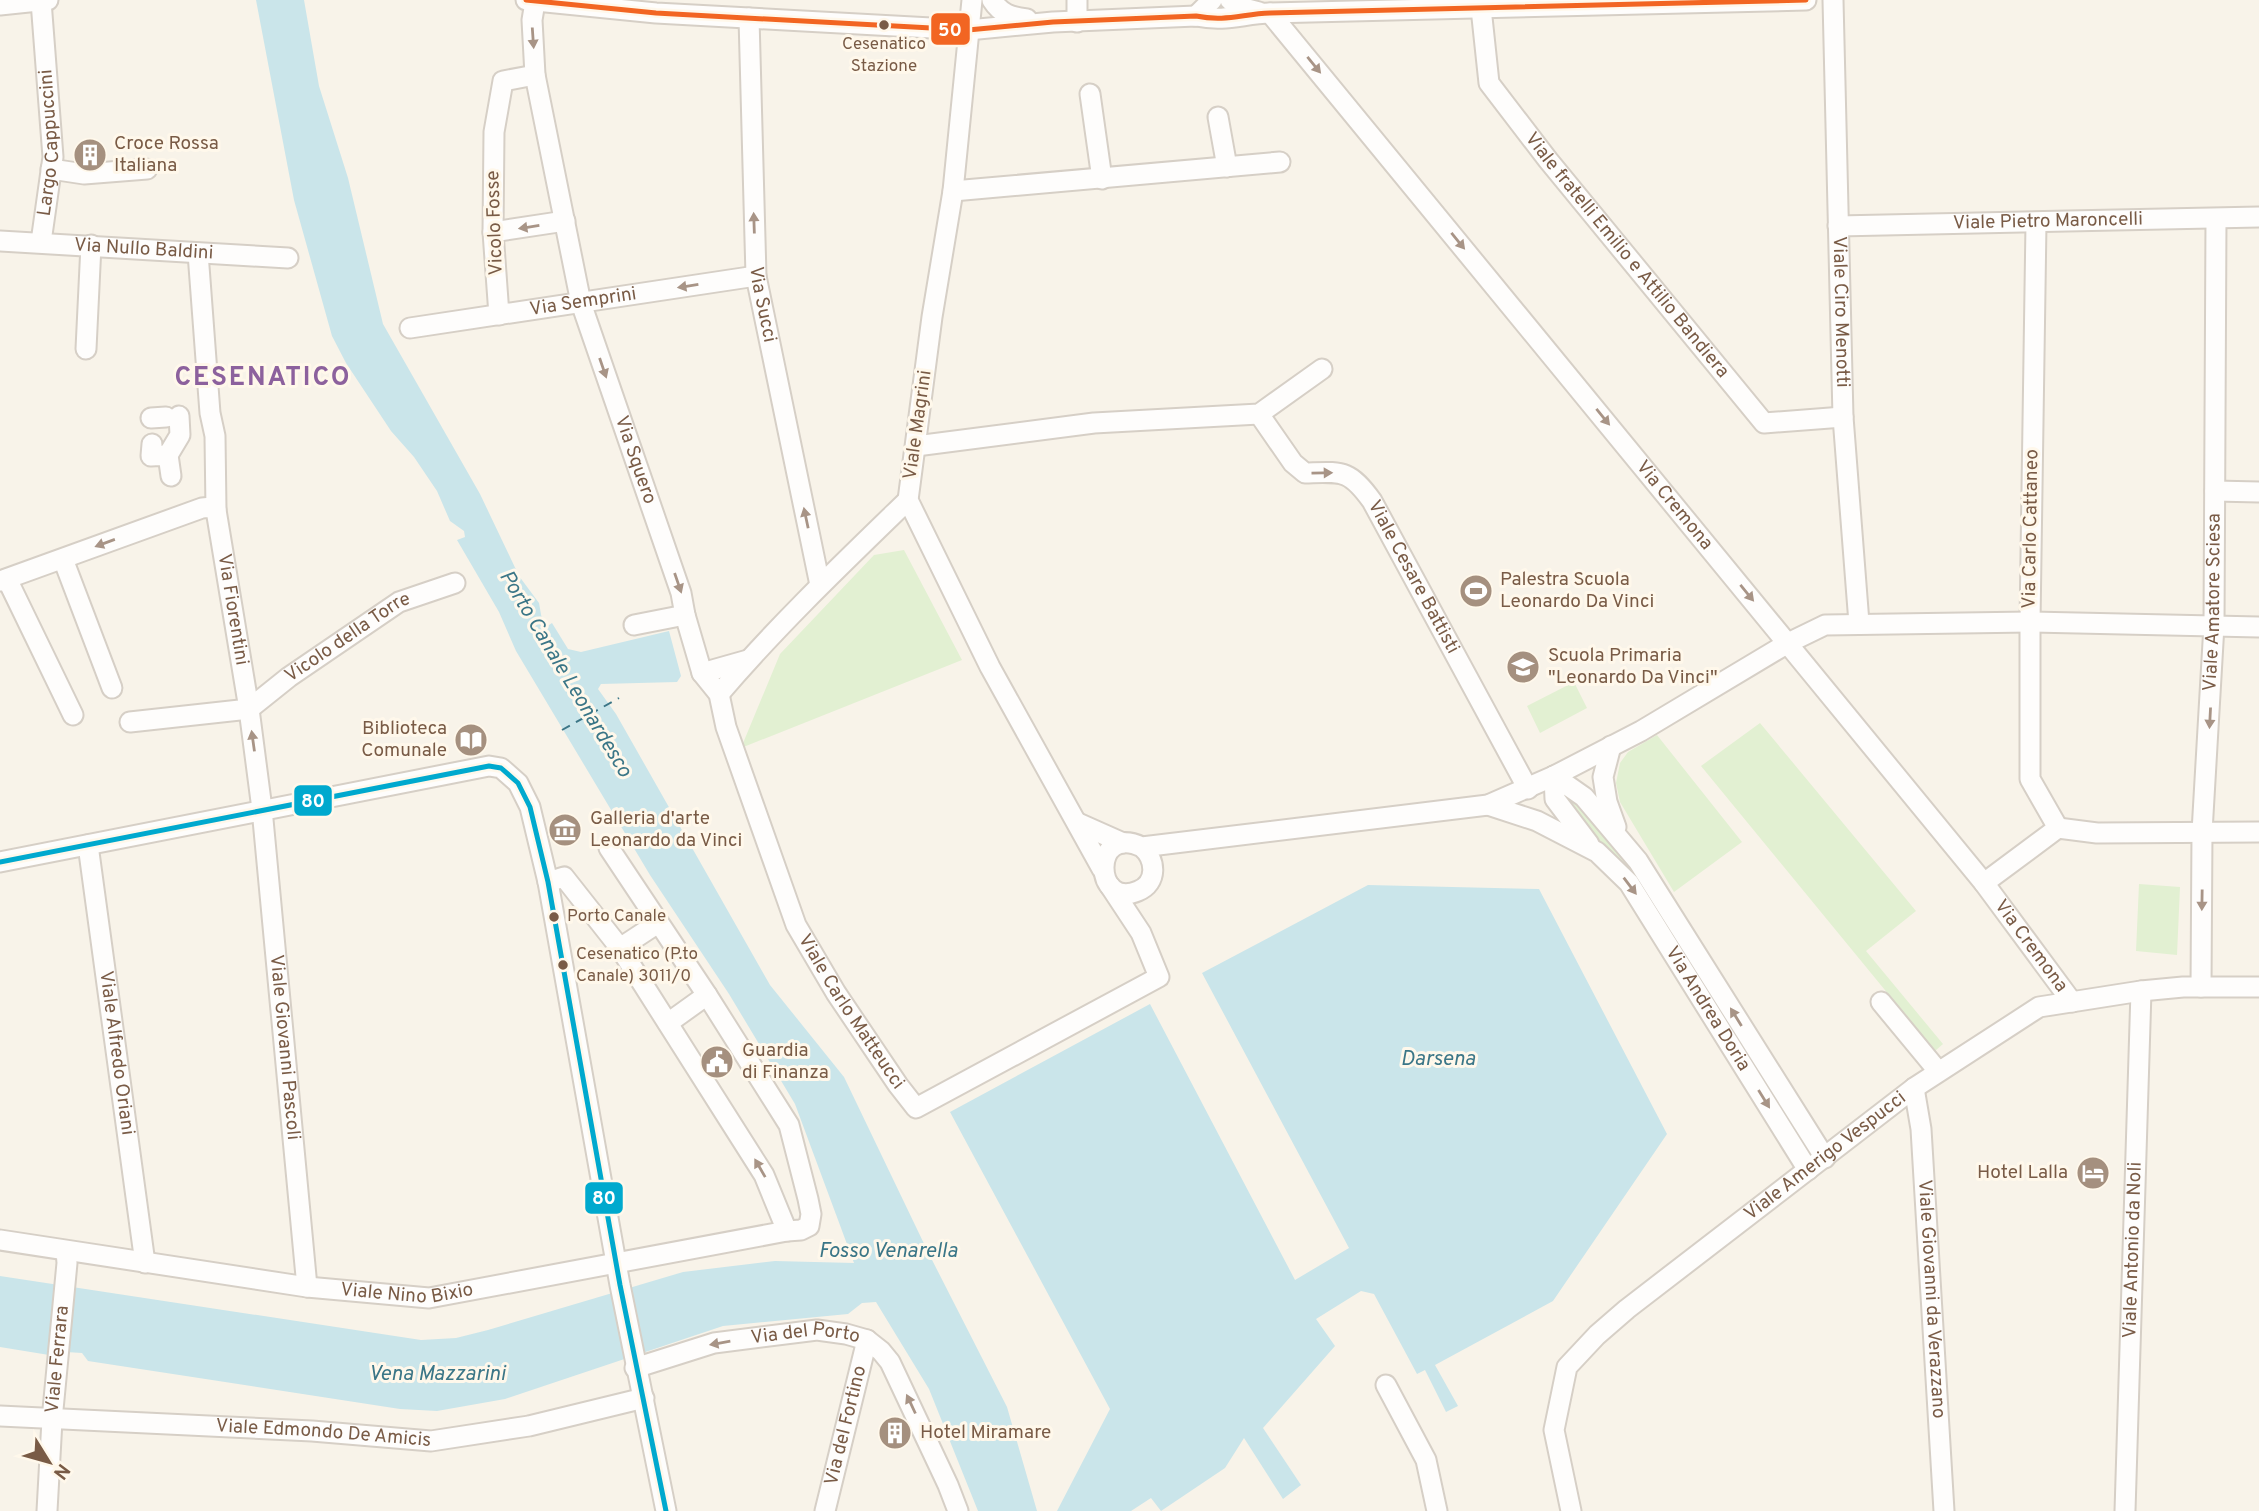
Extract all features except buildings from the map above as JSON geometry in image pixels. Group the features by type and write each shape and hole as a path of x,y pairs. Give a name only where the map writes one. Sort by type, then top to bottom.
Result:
{"street":[{"path":"0,5 48,0"},
{"name":"Viale Magrini","path":"972,0 953,191 932,317 908,500 990,667 1078,822 1106,878 1141,933 1160,977"},
{"path":"992,0 1006,15 1053,22"},
{"path":"1077,0 1077,22"},
{"path":"1196,16 1212,0"},
{"path":"1230,0 1240,7 1267,13"},
{"path":"531,1 656,13 968,30 1053,22 1196,16 1242,18 1267,13 1806,0"},
{"name":"Viale Ciro Menotti","path":"1833,0 1843,417 1859,623"},
{"name":"Largo Cappuccini","path":"41,1 52,157 41,242"},
{"name":"Via Squero","path":"531,1 535,75 581,303 681,593 702,673 719,694"},
{"name":"Viale fratelli Emilio e Attilio Bandiera","path":"1481,8 1489,83 1548,160 1764,423 1843,417"},
{"name":"Via Cremona","path":"1267,13 1984,883 2072,1002"},
{"name":"Via Succi","path":"749,18 756,276 820,585"},
{"name":"Vicolo Fosse","path":"499,314 493,232 494,132 503,81 535,75"},
{"path":"1090,94 1102,179"},
{"path":"1218,117 1227,167"},
{"path":"953,191 1280,162"},
{"path":"51,169 84,174 147,169"},
{"name":"Viale Pietro Maroncelli","path":"1838,226 2259,217"},
{"name":"Viale Amatore Sciesa","path":"2201,987 2203,832 2214,625 2216,219"},
{"path":"493,232 565,221"},
{"name":"Via Carlo Cattaneo","path":"2036,223 2030,779 2058,828"},
{"name":"Via Nullo Baldini","path":"0,240 288,258"},
{"path":"86,349 91,246"},
{"name":"Via Fiorentini","path":"198,253 210,413 215,436 214,508 249,709 262,809"},
{"name":"Via Semprini","path":"411,328 756,276"},
{"path":"916,446 1094,423 1259,415 1322,369"},
{"name":"Viale Cesare Battisti","path":"1259,415 1293,463 1305,473 1344,472 1361,485 1528,789"},
{"path":"166,417 180,435 160,449 171,477"},
{"path":"2215,491 2259,492"},
{"path":"719,694 820,585 908,500"},
{"path":"73,715 4,580 170,520 214,508"},
{"path":"63,559 112,688"},
{"name":"Vicolo della Torre","path":"249,709 289,677 399,602 456,583"},
{"path":"634,625 685,615"},
{"path":"1178,842 1153,863 1152,877 1143,888 1123,893 1106,878 1107,854 1113,848 1488,805 1528,789 1641,731 1788,643 1825,625 2030,622 2259,627"},
{"path":"702,673 748,660"},
{"name":"Viale Carlo Matteucci","path":"719,694 730,740 796,925 836,993 898,1086 916,1108 1160,977"},
{"path":"130,722 249,709"},
{"name":"Via Andrea Doria","path":"1611,746 1603,777 1607,802 1620,838"},
{"path":"0,862 489,766 501,768 518,783 530,807 548,882 635,1367 644,1398 666,1511"},
{"name":"Via Andrea Doria","path":"1554,776 1584,797 1638,862 1675,939 1808,1170"},
{"name":"Via Andrea Doria","path":"1554,776 1555,799 1597,852 1629,883 1675,939 1825,1157"},
{"name":"Via Andrea Doria","path":"1488,805 1537,821 1597,852"},
{"name":"Viale Giovanni Pascoli","path":"262,809 307,1287"},
{"path":"1078,822 1133,845 1153,863"},
{"path":"1984,883 2058,828 2097,833 2259,832"},
{"name":"Viale Alfredo Oriani","path":"88,845 145,1263"},
{"path":"608,848 707,995 668,1023"},
{"path":"548,882 564,877 620,948 764,1175 787,1231"},
{"name":"Viale Magrini","path":"1141,933 1143,888"},
{"path":"620,948 658,923"},
{"name":"Viale Amerigo Vespucci","path":"1572,1511 1554,1430 1567,1367 1597,1335 1627,1309 1914,1088 2039,1007 2141,991 2259,987"},
{"name":"Viale Antonio da Noli","path":"2124,1511 2141,991"},
{"name":"Viale Nino Bixio","path":"0,1240 66,1257 145,1263 307,1287 429,1298 801,1230 809,1226 811,1214 789,1125 707,995"},
{"path":"1881,1002 1938,1071"},
{"name":"Viale Giovanni da Verazzano","path":"1914,1088 1921,1129 1944,1511"},
{"name":"Viale Ferrara","path":"47,1511 66,1257"},
{"name":"Via del Porto","path":"635,1367 714,1343 817,1330 867,1340 890,1362 958,1511"},
{"name":"Via del Fortino","path":"825,1511 867,1340"},
{"path":"1386,1385 1426,1461 1437,1511"},
{"name":"Viale Edmondo De Amicis","path":"0,1416 431,1441 528,1426 644,1398"}],"green space":[{"path":"904,550 962,660 741,748 780,654 874,555"},
{"path":"1574,682 1587,708 1540,733 1527,706"},
{"path":"1760,723 1916,911 1866,951 1943,1044 1935,1051 1701,766"},
{"path":"1657,735 1742,842 1674,892 1620,802 1616,783 1620,763 1628,752"},
{"path":"1563,792 1569,793 1637,870 1674,929 1668,933 1602,844 1566,808"},
{"path":"2139,884 2180,887 2177,955 2136,951"}],"water":[{"name":"Fosso Venarella","path":"256,0 304,0 319,86 348,178 383,324 480,494 519,576 539,603 542,620 549,625 552,623 568,649 581,652 669,631 681,676 677,682 601,684 598,689 616,714 770,985 844,1077 928,1252 1007,1407 1037,1511 978,1511 929,1389 876,1302 862,1303 848,1314 723,1326 505,1399 437,1411 400,1409 88,1361 82,1353 49,1355 0,1347 0,1276 421,1340 456,1338 488,1330 683,1272 775,1261 854,1263 795,1104 729,994 650,875 516,651 499,612 457,540 465,537 464,531 450,521 437,491 414,457 391,431 346,363 332,336 294,200"},
{"name":"Darsena","path":"1368,885 1539,889 1667,1134 1553,1301 1435,1365 1458,1406 1446,1412 1425,1370 1417,1374 1374,1294 1361,1291 1316,1319 1335,1346 1263,1428 1301,1485 1283,1499 1244,1438 1225,1468 1161,1511 1151,1498 1131,1511 1057,1511 1110,1409 950,1112 1150,1004 1295,1280 1349,1248 1202,973"}],"ferry route":[{"path":"562,730 619,698"}],"transit line":[{"name":"50","path":"526,0 656,13 968,30 1053,22 1196,16 1225,18 1270,13 1806,0"},
{"name":"80","path":"0,862 489,766 501,768 518,783 530,807 548,882 620,1285 666,1511"}],"place":[{"name":"Cesenatico Stazione","path":"884,25"},
{"name":"Croce Rossa Italiana","path":"90,155"},
{"name":"Palestra Scuola Leonardo Da Vinci","path":"1476,591"},
{"name":"Scuola Primaria \"Leonardo Da Vinci\"","path":"1523,667"},
{"name":"Biblioteca Comunale","path":"471,740"},
{"name":"Galleria d'arte Leonardo da Vinci","path":"565,830"},
{"name":"Porto Canale","path":"554,917"},
{"name":"Cesenatico (P.to Canale) 3011/0","path":"563,965"},
{"name":"Guardia di Finanza","path":"717,1062"},
{"name":"Hotel Lalla","path":"2093,1173"},
{"name":"Hotel Miramare","path":"895,1433"}],"district":[{"name":"CESENATICO","path":"263,378"}],"water label":[{"name":"Porto Canale Leonardesco","path":"565,674"},
{"name":"Vena Mazzarini","path":"437,1374"}]}
